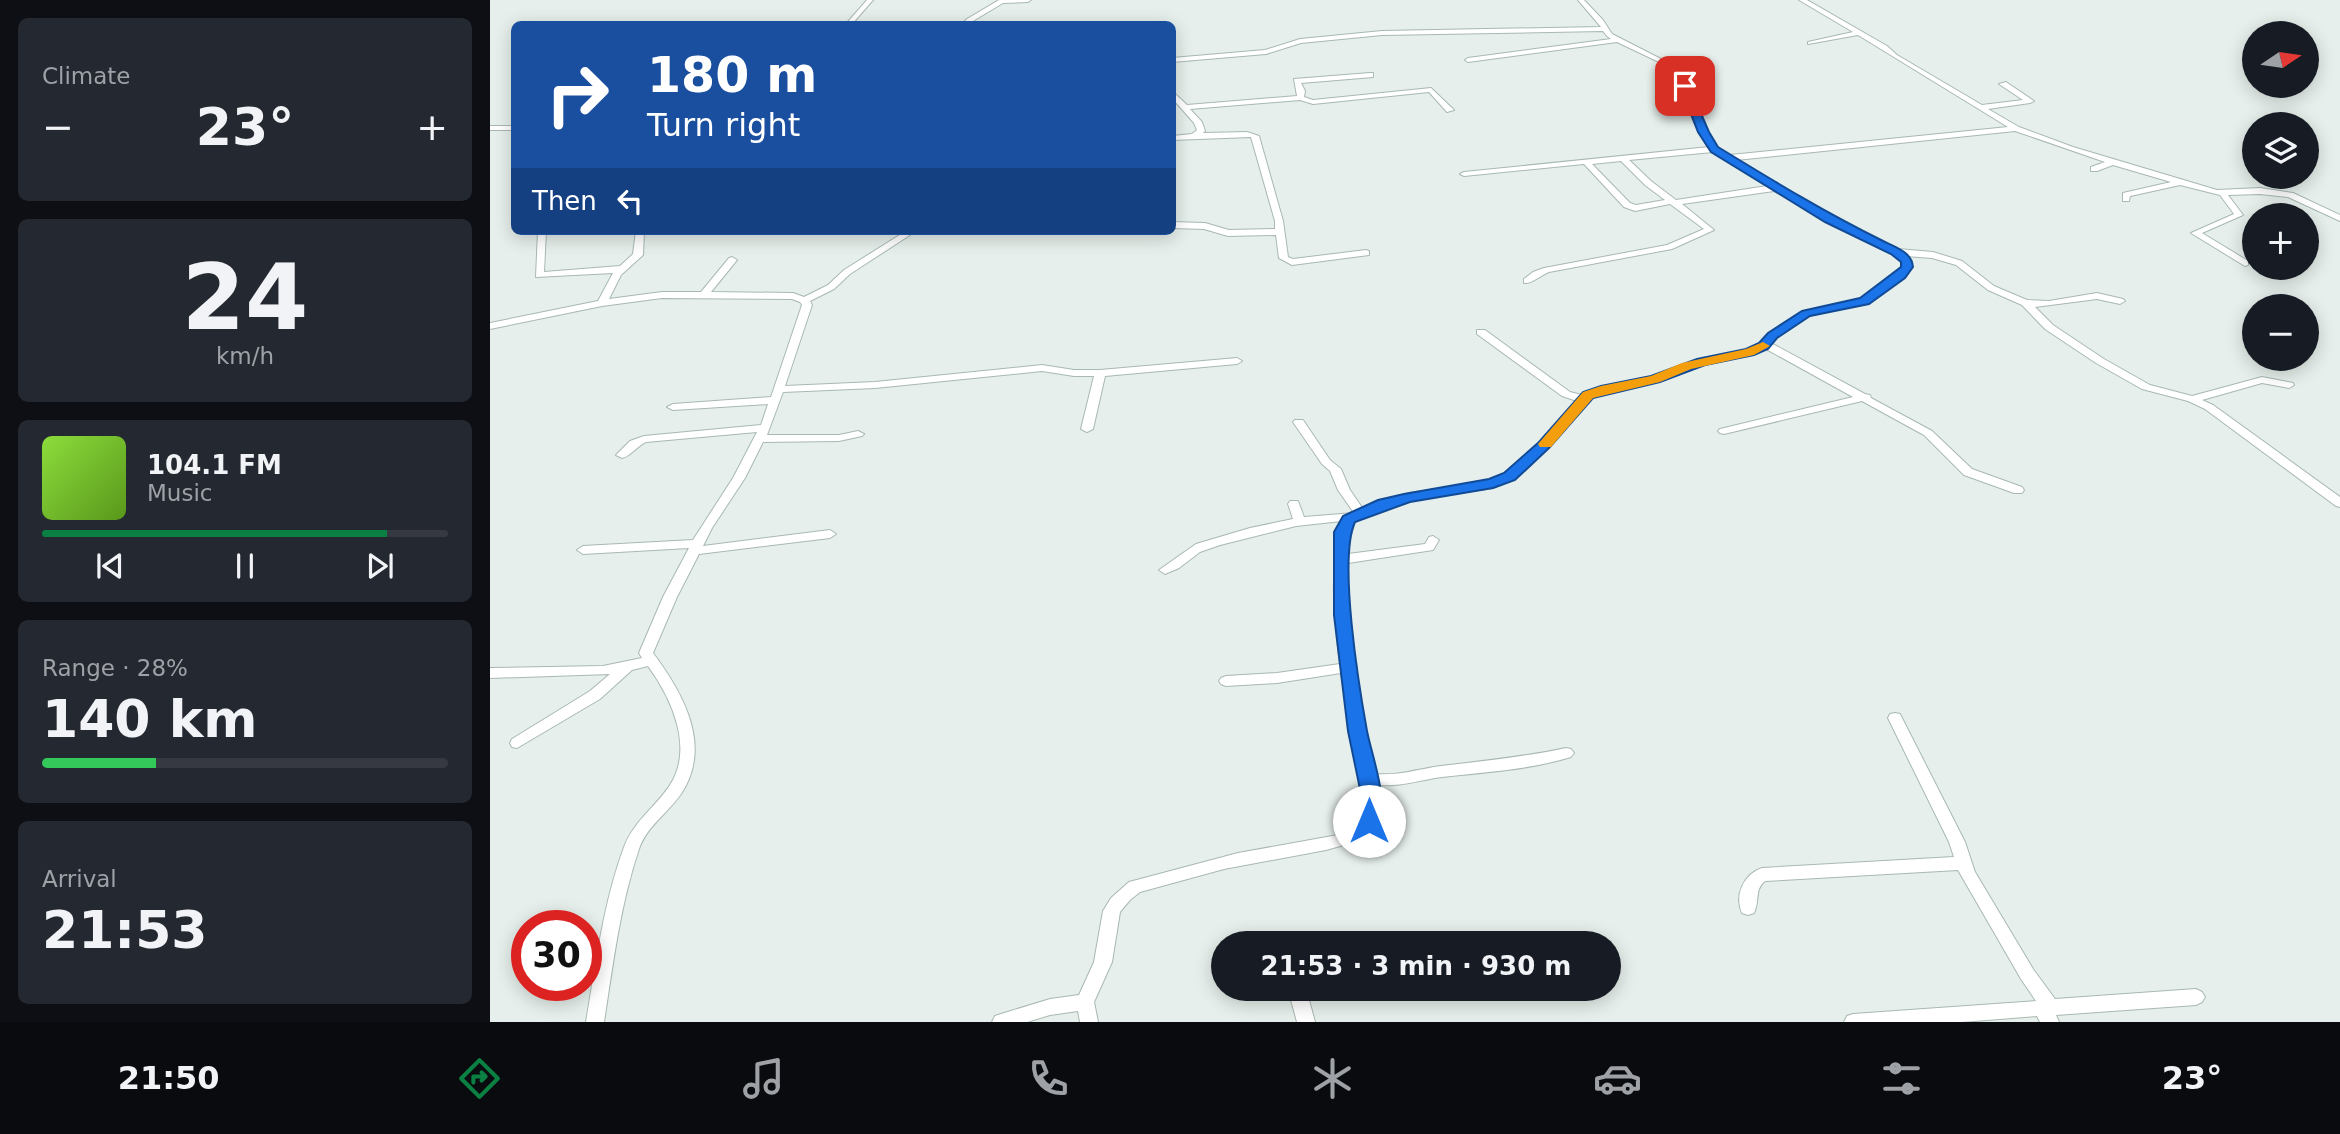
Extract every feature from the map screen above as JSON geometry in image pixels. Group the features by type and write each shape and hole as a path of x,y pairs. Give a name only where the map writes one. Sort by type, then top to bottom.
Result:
{"street":[{"path":"852,21 870,0"},
{"path":"968,21 1003,0 1028,0"},
{"path":"1089,1022 1085,1002 1102,963 1112,906 1122,895 1135,887 1251,856 1342,840 1361,831 1369,821 1368,778 1358,731 1343,615 1341,559 1343,532 1349,519 1409,497 1493,484 1510,477 1544,445 1584,399 1601,390 1655,379 1687,366 1750,352 1806,313 1864,301 1907,267 1907,261 1896,252 1774,188 1714,149 1703,132 1681,75 1653,57 1616,40 1603,29 1601,21 1581,0"},
{"path":"1802,0 1885,47 1903,61 1984,107 2016,129 2047,142 2223,194 2260,191 2290,195 2340,218"},
{"path":"1843,22 1859,20"},
{"path":"1176,60 1266,52 1300,41 1382,33 1603,29"},
{"path":"1810,43 1857,33"},
{"path":"1468,60 1616,40"},
{"path":"1300,98 1301,91 1297,82 1370,75"},
{"path":"1984,107 2029,101 2003,84"},
{"path":"1186,107 1300,98 1313,102 1431,90 1450,110"},
{"path":"1176,97 1198,122 1201,131 1194,136"},
{"path":"490,128 511,128"},
{"path":"1729,158 2016,129"},
{"path":"1176,138 1247,134 1255,136 1279,220 1284,258 1292,262 1366,253"},
{"path":"1464,174 1714,149"},
{"path":"1527,281 1546,270 1669,247 1710,230 1640,176 1622,157"},
{"path":"1585,161 1627,205 1635,208 1774,188"},
{"path":"2094,169 2114,162"},
{"path":"2126,199 2126,195 2184,182"},
{"path":"2223,194 2239,215 2196,233 2242,261"},
{"path":"1176,225 1205,226 1228,233 1279,232"},
{"path":"542,235 539,268 542,276"},
{"path":"602,303 612,282 638,255 640,235"},
{"path":"804,300 831,287 847,272 906,235"},
{"path":"1896,252 1933,255 1959,263 1991,288 2025,303 2049,327 2099,361 2146,387 2192,399 2209,407 2340,503"},
{"path":"705,294 732,260"},
{"path":"531,282 542,276 623,269"},
{"path":"490,326 602,303 705,294 793,296 804,300 807,306 762,433 739,478 696,547 646,653 662,674 685,720 686,760 675,789 645,820 634,839 618,887 595,1022"},
{"path":"2025,303 2098,296 2120,301"},
{"path":"1481,332 1566,394 1584,399"},
{"path":"1765,344 1928,433 1968,472 2018,490"},
{"path":"673,407 1042,368 1074,373 1100,373 1237,361"},
{"path":"1087,429 1100,373"},
{"path":"2192,399 2262,380 2289,385"},
{"path":"1724,432 1866,397"},
{"path":"1299,422 1326,462 1335,469 1356,515"},
{"path":"622,455 634,443 644,439 762,433 838,438 858,434"},
{"path":"1294,504 1300,523"},
{"path":"1165,570 1176,567 1189,552 1199,547 1326,516 1356,515"},
{"path":"583,550 696,547 830,534"},
{"path":"1341,559 1429,547 1433,540"},
{"path":"490,673 603,671 652,661"},
{"path":"517,743 595,695 628,667"},
{"path":"1226,681 1277,678 1350,667"},
{"path":"1895,718 1991,916 2047,1012"},
{"path":"1368,778 1390,780 1449,771 1493,768 1566,753"},
{"path":"1748,908 1749,886 1762,875 1964,863"},
{"path":"1853,1022 2047,1012 2196,997"},
{"path":"1300,1001 1306,1022"},
{"path":"1001,1022 1050,1007 1085,1002"}],"slow traffic":[{"path":"1545,444 1588,395 1655,379 1687,366 1750,352 1763,346"}],"route":[{"path":"1369,821 1370,789 1358,731 1343,615 1341,553 1343,532 1349,519 1409,497 1493,484 1510,477 1566,422 1588,395 1655,379 1702,362 1750,352 1763,346 1772,335 1806,313 1864,301 1901,275 1907,267 1907,261 1896,252 1767,184 1714,149 1703,132 1685,86"}]}
